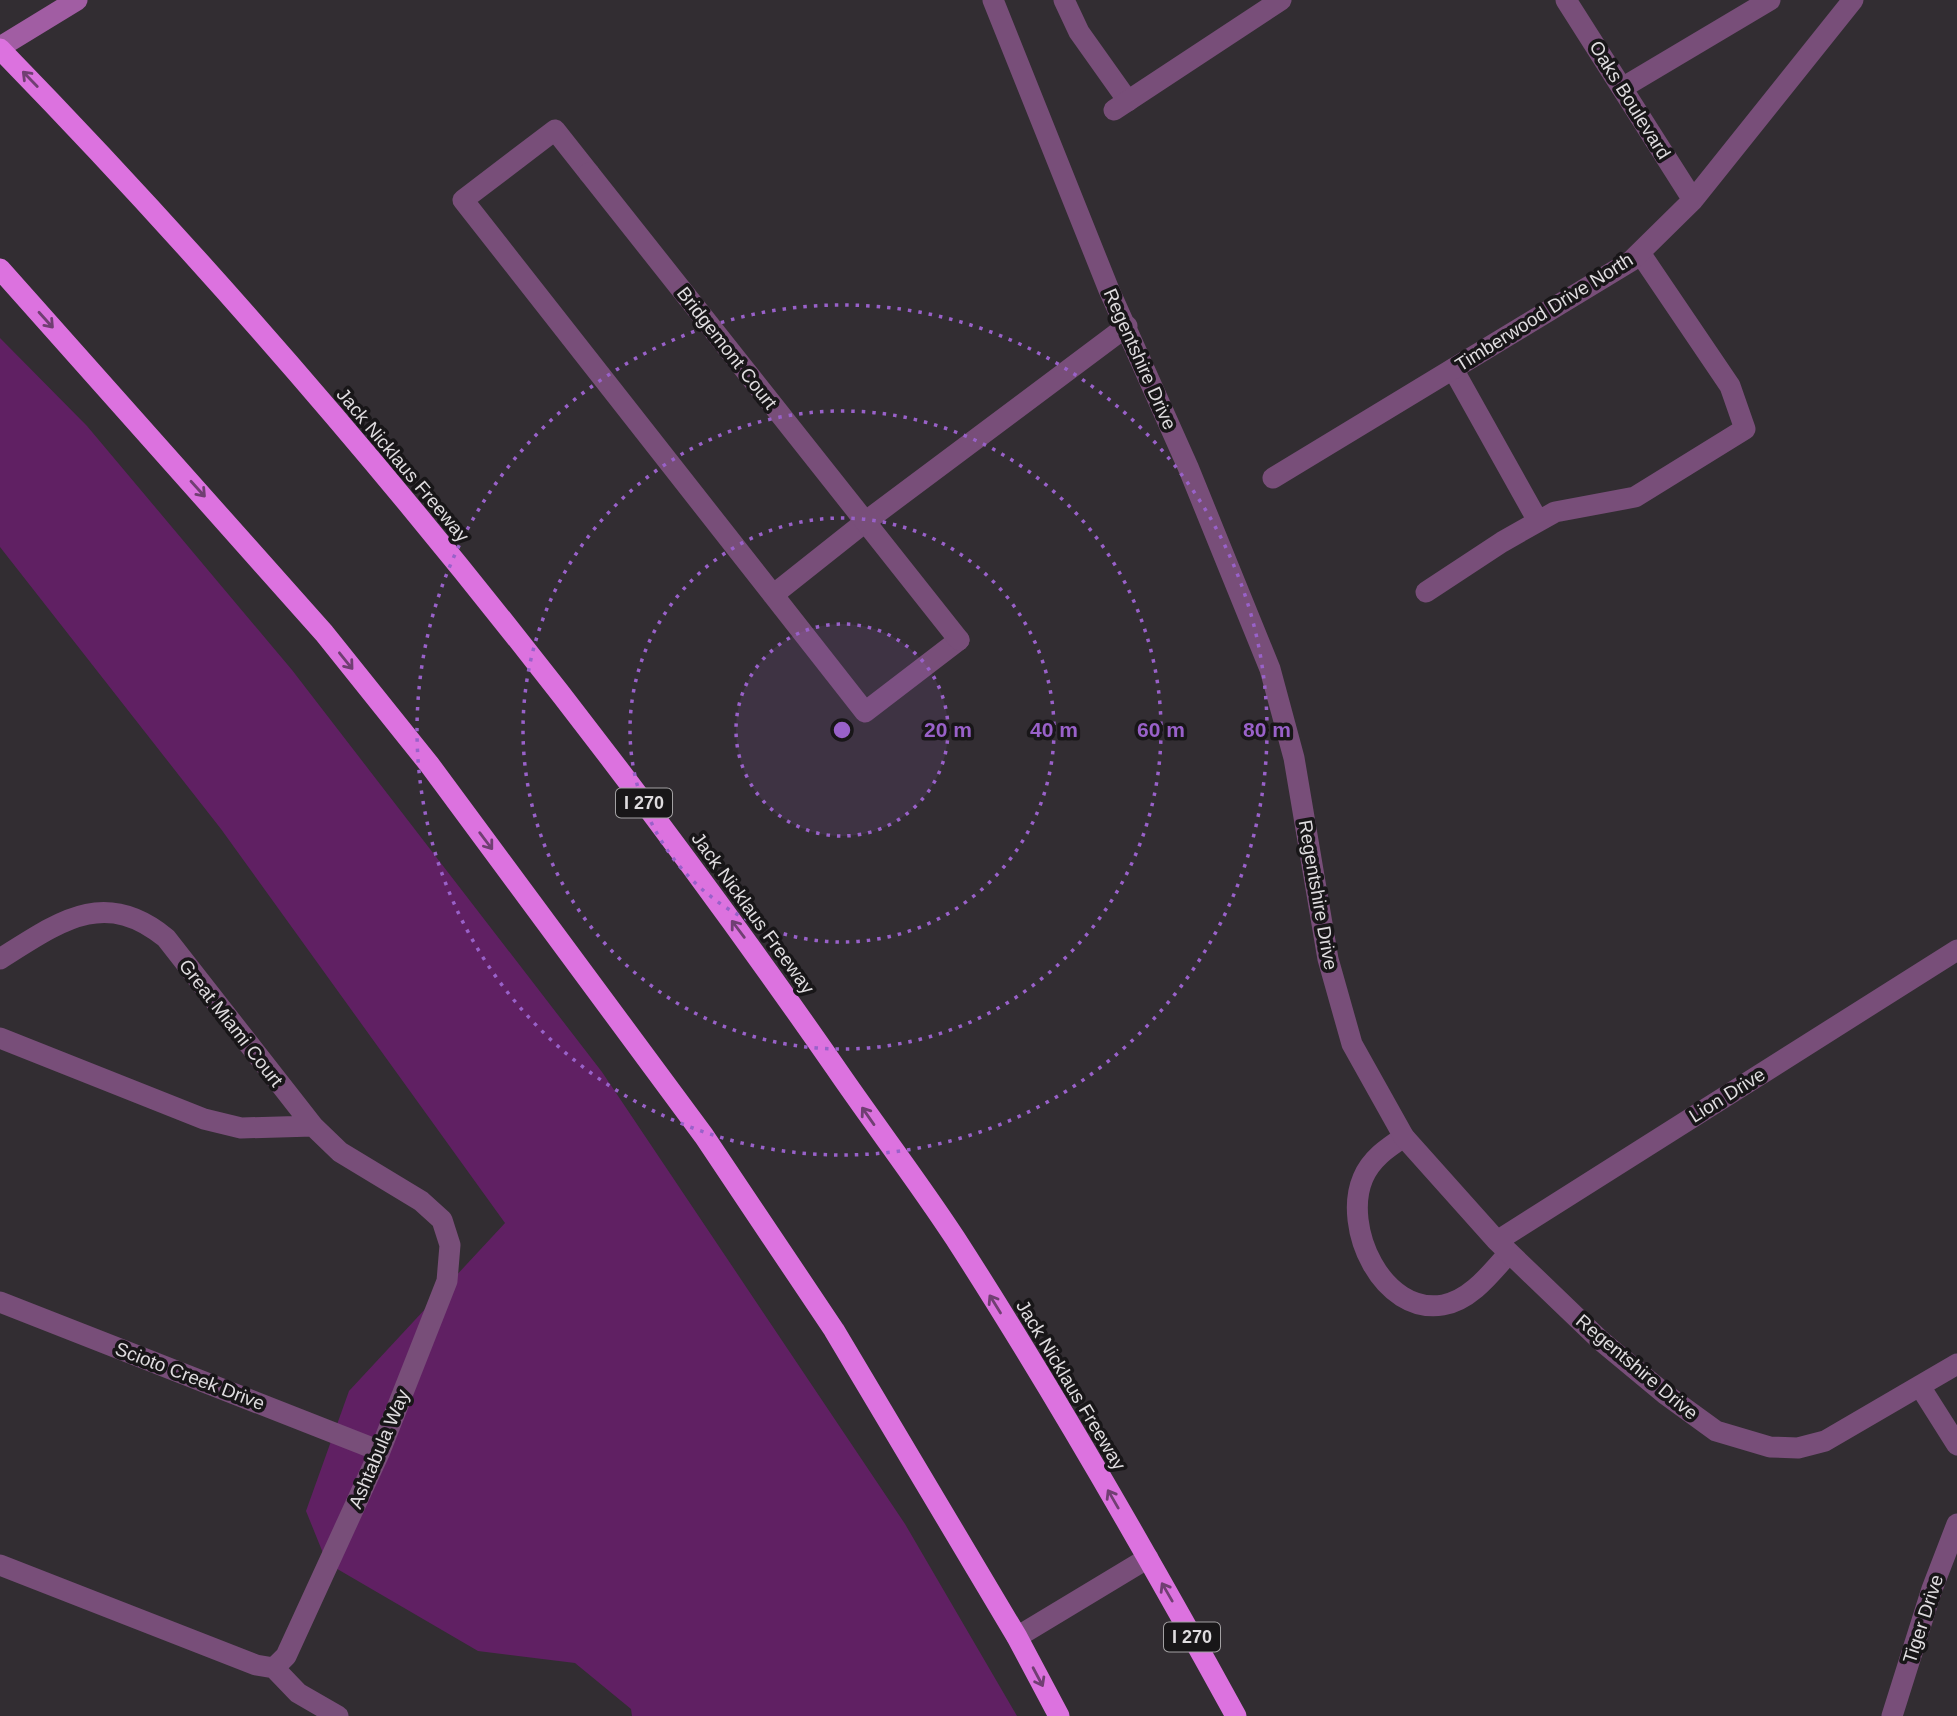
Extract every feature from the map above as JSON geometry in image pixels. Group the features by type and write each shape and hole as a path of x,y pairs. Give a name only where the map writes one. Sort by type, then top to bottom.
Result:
{"highway":[{"name":"Jack Nicklaus Freeway","path":"0,48 227,292 558,688 748,942 952,1234 1148,1558 1236,1716"},
{"path":"0,269 307,614 437,775 712,1147 834,1330 1017,1637 1059,1716"}],"main road":[{"path":"0,48 77,0"}],"street":[{"name":"Regentshire Drive","path":"993,0 1109,290 1188,467 1270,669 1294,758 1328,959 1352,1044 1404,1137 1503,1247 1600,1340 1665,1394 1716,1431 1770,1447 1798,1448 1825,1441 1921,1388 1957,1364"},
{"path":"1064,0 1121,105 1281,0"},
{"name":"Oaks Boulevard","path":"1566,0 1693,200"},
{"path":"1622,88 1770,0"},
{"name":"Timberwood Drive North","path":"1273,478 1640,253 1693,200 1853,0"},
{"name":"Bridgemont Court","path":"555,130 865,522 959,640 865,712 463,200 555,130"},
{"path":"1426,592 1555,512 1635,497 1745,429 1730,386 1640,253"},
{"path":"773,595 865,522 1127,326"},
{"path":"1453,369 1538,521"},
{"name":"Great Miami Court","path":"0,959 48,929 100,910 121,912 145,921 166,938 313,1126 340,1152 421,1201 442,1220"},
{"name":"Lion Drive","path":"1404,1137 1370,1164 1356,1199 1355,1217 1360,1238 1383,1281 1422,1305 1443,1305 1462,1297 1479,1285 1503,1247 1957,950"},
{"path":"0,1038 204,1119 241,1128 313,1126"},
{"name":"Ashtabula Way","path":"274,1668 286,1656 380,1451 447,1281 450,1245 442,1220"},
{"name":"Scioto Creek Drive","path":"0,1301 380,1451"},
{"path":"1921,1388 1957,1445"},
{"name":"Tiger Drive","path":"1892,1716 1932,1589 1957,1524"},
{"path":"1017,1637 1148,1558"},
{"path":"0,1565 256,1665 274,1668 298,1693 338,1716"}],"shaded area":[{"path":"0,338 87,426 292,670 602,1072 905,1524 1017,1716 632,1716 631,1709 575,1663 478,1651 327,1563 306,1511 349,1391 505,1223 221,829 0,547"}]}
